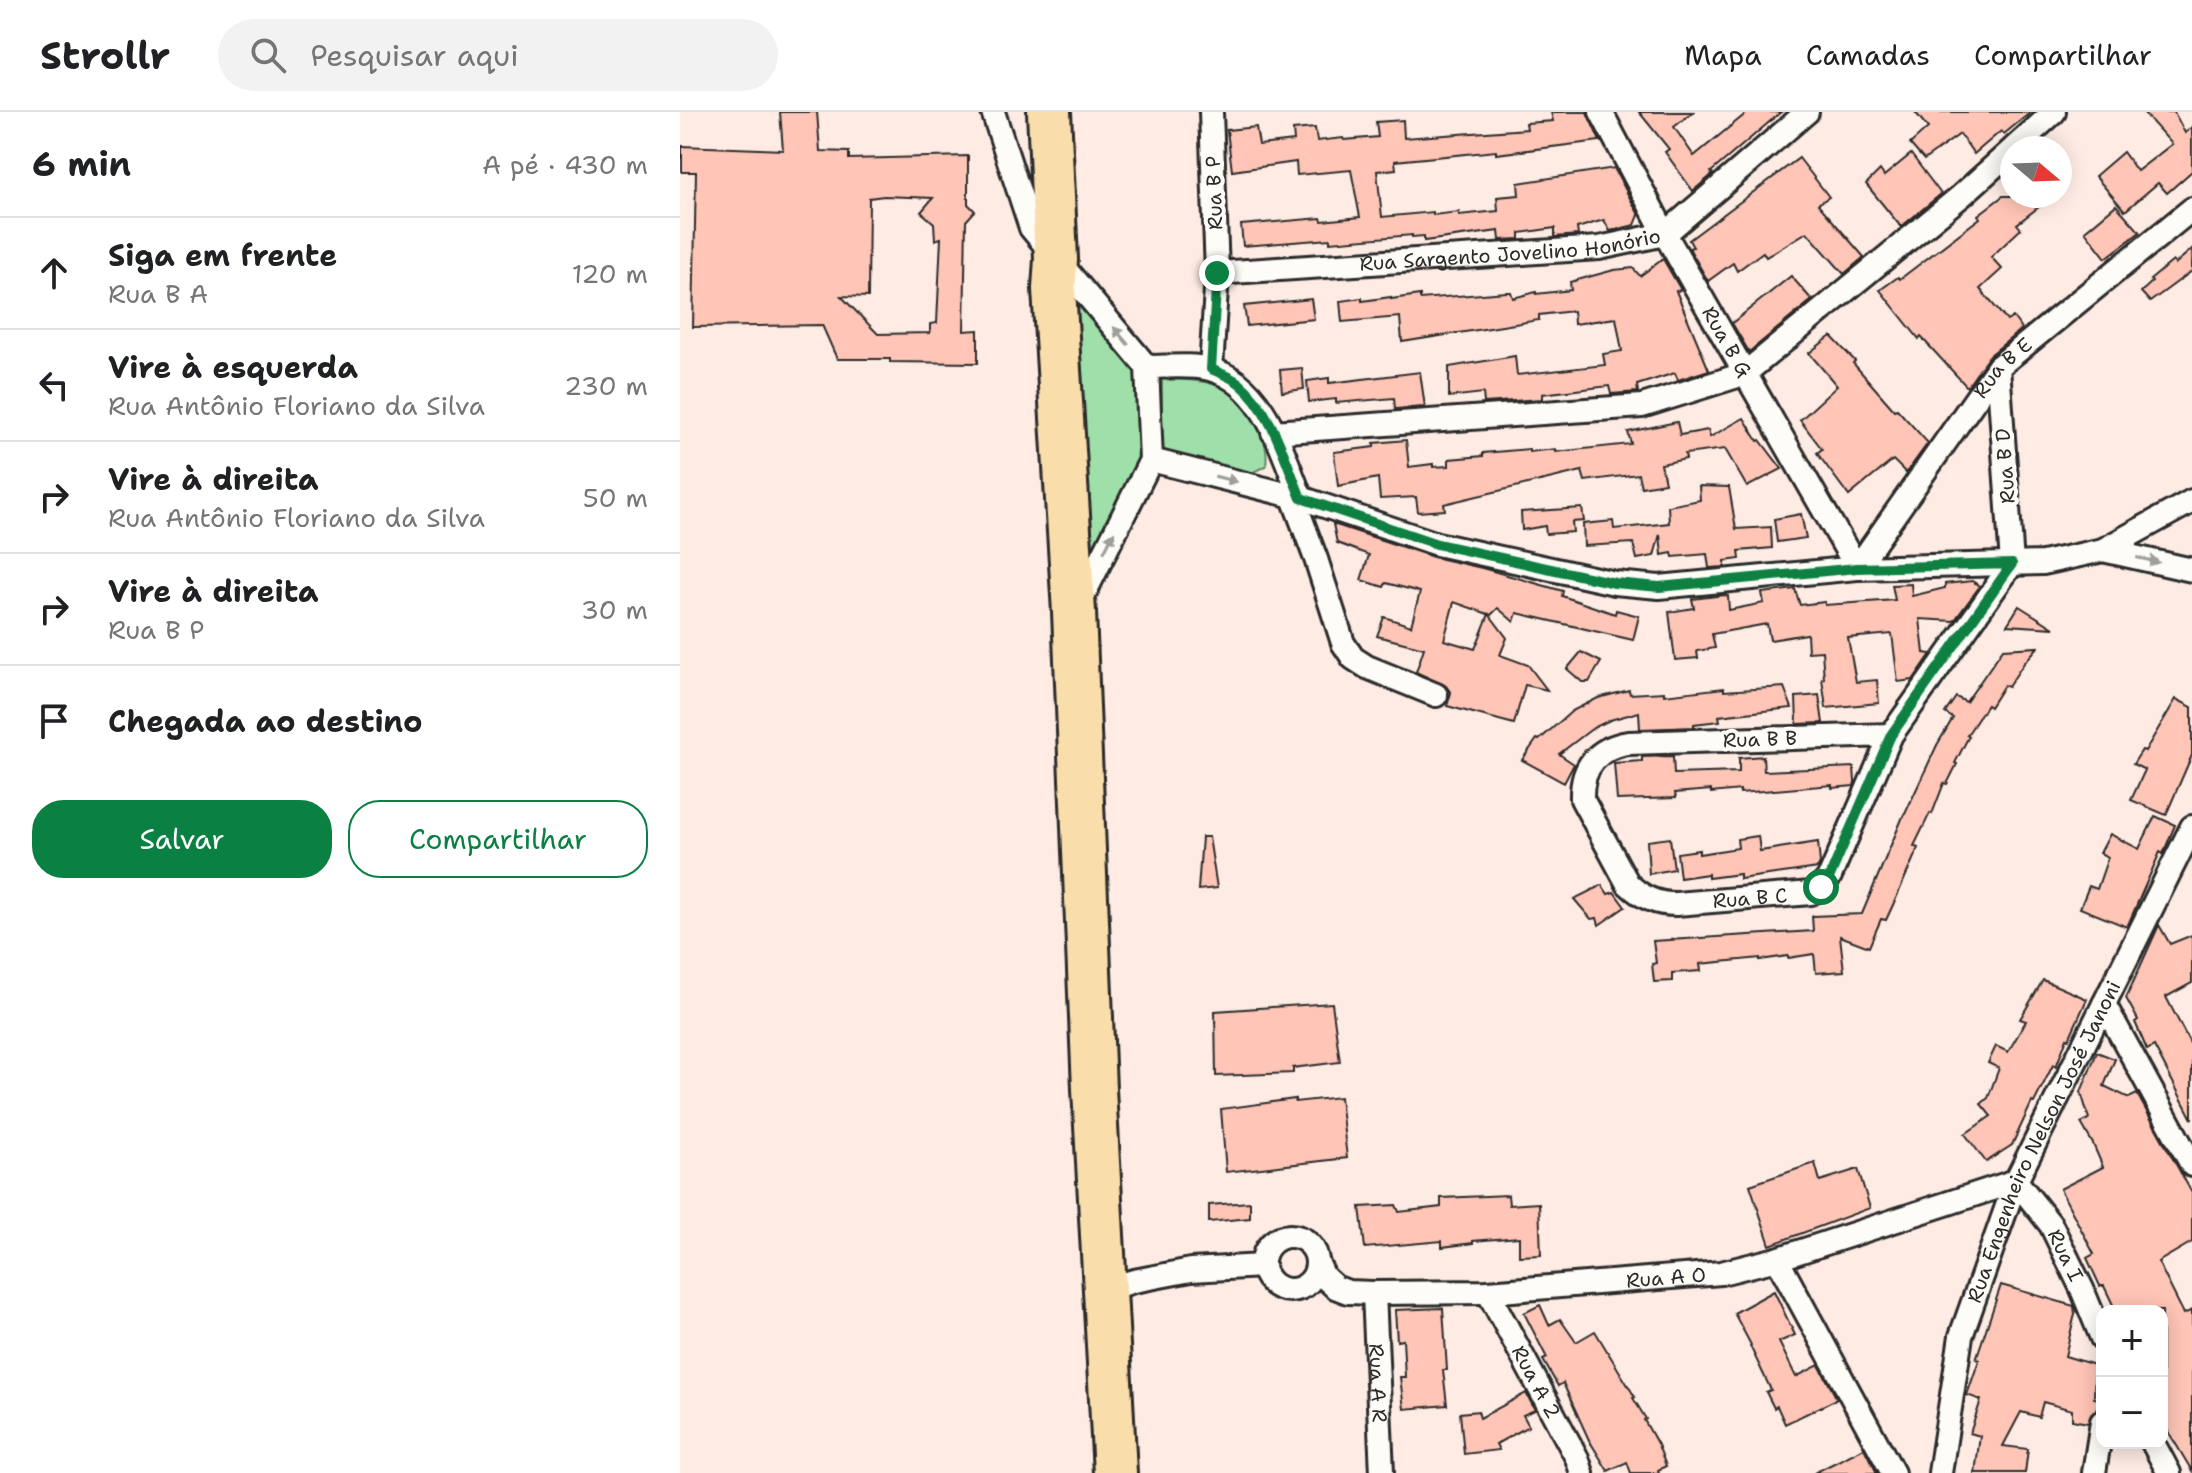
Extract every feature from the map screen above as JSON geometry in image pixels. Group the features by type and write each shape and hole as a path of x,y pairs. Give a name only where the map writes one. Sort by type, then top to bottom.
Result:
{"highway":[{"path":"1049,112 1056,259 1054,289 1074,612 1094,1089 1115,1473"}],"street":[{"path":"993,112 1031,228 1147,367 1151,460 1074,612"},
{"name":"Rua B P","path":"1211,112 1217,273 1211,369"},
{"name":"Rua B G","path":"1601,112 1665,234 1857,568"},
{"name":"Rua Sargento Jovelino Honório","path":"1217,273 1599,248 1665,234 1807,112"},
{"path":"2027,136 2054,112"},
{"path":"1273,432 1642,406 1744,374 2000,161"},
{"name":"Rua B E","path":"1857,568 1998,367 2192,209"},
{"path":"1147,367 1211,369 1237,382 1258,402 1273,432 1296,496 1343,643 1353,658 1378,672 1436,695"},
{"name":"Rua B D","path":"1998,367 2012,564"},
{"path":"1151,460 1296,496 1437,544 1615,583 1659,587 1857,568 2043,563 2103,550 2192,501"},
{"path":"2103,550 2192,570"},
{"path":"1891,735 2012,564"},
{"name":"Rua B B","path":"1676,904 1660,904 1648,899 1628,884 1582,799 1582,787 1590,764 1600,752 1613,745 1628,743 1891,735"},
{"name":"Rua B C","path":"1676,904 1811,893 1821,887 1830,876 1891,735"},
{"name":"Rua Engenheiro Nelson José Janoni","path":"1933,1471 1961,1336 2016,1181 2192,830"},
{"path":"2104,1004 2192,1165"},
{"name":"Rua A O","path":"1299,1289 1374,1293 1488,1292 1721,1273 1777,1259 2016,1181"},
{"name":"Rua I","path":"2016,1181 2051,1225 2096,1323"},
{"path":"1317,1262 1317,1269 1310,1281 1299,1289 1283,1290 1275,1286 1269,1281 1263,1266 1269,1246 1281,1238 1295,1237 1313,1248 1328,1282 1348,1292"},
{"path":"1777,1259 1893,1473"},
{"path":"1105,1290 1191,1270 1263,1266"},
{"name":"Rua A 2","path":"1488,1292 1577,1458 1582,1473"},
{"name":"Rua A R","path":"1374,1293 1382,1473"},
{"path":"2094,1473 2098,1449"},
{"path":"2156,1449 2169,1473"}],"green space":[{"path":"1077,304 1137,373 1140,458 1085,567"},
{"path":"1162,379 1207,383 1232,393 1251,413 1259,429 1266,447 1266,466 1251,473 1162,450"}],"building":[{"path":"780,112 817,112 820,151 849,152 849,159 968,156 968,204 975,211 966,221 964,331 978,330 978,363 837,359 822,325 693,327 696,172 682,172 682,146 783,150","holes":["869,198 933,198 921,212 934,223 935,240 941,238 937,323 930,324 930,333 878,334 841,296 868,297"]},
{"path":"1551,112 1587,112 1600,141 1496,154 1496,151 1395,161 1396,169 1377,171 1382,217 1498,211 1497,197 1519,195 1518,183 1614,168 1639,215 1635,225 1610,231 1604,220 1577,228 1578,235 1555,237 1555,228 1520,233 1520,239 1500,240 1499,231 1424,241 1424,236 1412,235 1243,246 1241,225 1360,217 1351,170 1297,175 1296,162 1232,171 1227,130 1256,127 1259,145 1294,141 1293,130 1315,128 1317,141 1378,137 1376,122 1403,120 1404,138 1527,129 1526,123 1553,121"},
{"path":"1639,112 1693,112 1674,127 1694,156 1748,112 1781,112 1693,191 1665,152 1669,149"},
{"path":"1915,112 2031,112 2004,134 2001,131 1974,154 1960,134 1924,160 1910,144 1928,128"},
{"path":"2143,112 2174,112 2185,133 2192,127 2192,171 2167,193 2158,183 2125,211 2095,176 2123,152 2137,171 2172,144"},
{"path":"1911,154 1941,194 1901,227 1866,184 1880,170 1884,176"},
{"path":"1799,158 1829,197 1818,204 1864,257 1844,274 1807,232 1766,257 1763,252 1737,271 1733,263 1708,281 1689,248 1693,247 1689,240"},
{"path":"2000,198 2000,208 2038,208 2017,224 2021,229 1991,257 2002,269 1980,289 2007,321 2013,317 2022,329 1989,356 1967,387 1921,337 1919,339 1880,290 1898,277 1900,279 1980,218 1978,215"},
{"path":"2116,205 2140,232 2106,258 2085,231"},
{"path":"2192,249 2192,271 2150,302 2141,292 2152,282 2150,280"},
{"path":"1663,259 1681,290 1676,291 1709,370 1678,380 1675,373 1637,385 1638,392 1611,394 1609,386 1542,394 1542,399 1484,403 1483,393 1449,397 1449,367 1515,356 1517,375 1605,365 1603,354 1622,351 1616,318 1574,324 1573,311 1539,315 1539,320 1402,342 1400,317 1342,322 1340,301 1507,292 1511,292 1513,298 1536,292 1571,290 1570,282 1614,270 1633,268 1640,276"},
{"path":"1791,276 1812,300 1749,352 1732,323"},
{"path":"1311,299 1314,319 1247,326 1244,306"},
{"path":"1831,336 1894,410 1897,409 1928,443 1906,473 1893,460 1849,496 1817,453 1822,449 1800,420 1837,386 1809,353"},
{"path":"1302,368 1304,389 1282,392 1280,370"},
{"path":"1420,372 1425,407 1395,409 1394,398 1309,402 1307,381 1329,378 1329,383"},
{"path":"1744,418 1758,441 1782,469 1747,487 1725,449 1685,454 1686,459 1661,464 1665,483 1641,487 1638,474 1585,481 1582,471 1444,504 1445,510 1418,512 1416,497 1380,499 1378,478 1338,486 1334,452 1374,447 1374,443 1406,440 1409,467 1449,466 1449,459 1483,456 1483,453 1529,449 1529,452 1556,449 1556,452 1631,444 1628,432 1677,422 1680,435 1708,430 1710,437"},
{"path":"1699,486 1729,487 1736,529 1771,527 1772,548 1739,551 1740,559 1725,561 1725,567 1709,568 1707,554 1662,555 1660,534 1654,556 1637,559 1633,543 1584,546 1583,524 1613,521 1614,529 1669,523 1668,506 1700,500"},
{"path":"1582,508 1584,521 1572,522 1573,532 1546,534 1545,526 1522,530 1521,512"},
{"path":"1801,514 1806,538 1777,542 1774,519"},
{"path":"1333,524 1433,557 1563,591 1562,596 1615,614 1616,610 1639,616 1633,640 1517,613 1514,622 1498,608 1489,614 1507,638 1500,655 1528,665 1547,690 1525,685 1514,724 1447,706 1451,693 1446,686 1416,672 1424,648 1377,636 1384,617 1411,626 1420,592 1361,580 1369,555 1337,543","holes":["1454,602 1489,614 1475,649 1444,640"]},
{"path":"1972,581 1980,586 1954,621 1920,619 1924,653 1931,654 1913,680 1898,682 1892,634 1848,638 1856,682 1877,680 1879,703 1826,708 1822,651 1808,652 1807,634 1770,640 1767,624 1712,634 1715,648 1697,651 1698,658 1675,660 1669,612 1694,608 1692,599 1725,595 1728,596 1729,610 1764,603 1762,593 1795,589 1800,605 1825,602 1825,605 1895,600 1892,585 1911,584 1912,596 1945,588 1945,584"},
{"path":"2019,606 2054,628 2007,625"},
{"path":"2038,647 2008,687 2004,685 1990,707 1987,705 1967,735 1957,764 1947,784 1944,783 1932,814 1914,846 1918,848 1886,920 1881,919 1869,947 1840,936 1844,971 1816,973 1814,954 1700,964 1701,971 1672,973 1672,981 1654,982 1652,964 1656,963 1653,941 1813,931 1812,916 1862,914 1904,814 1953,718 1945,713 1956,697 1966,702 2003,649"},
{"path":"1581,652 1601,662 1589,682 1582,682 1567,669"},
{"path":"1784,687 1792,708 1719,716 1720,721 1694,724 1694,727 1640,729 1639,712 1610,720 1593,728 1559,754 1574,764 1564,783 1522,760 1537,739 1572,711 1598,698 1629,690 1630,694 1664,692 1664,695 1724,688 1724,691"},
{"path":"1819,695 1823,723 1797,724 1796,697"},
{"path":"2176,699 2192,707 2192,755 2166,815 2131,800 2145,770 2133,764 2142,750 2145,751"},
{"path":"1673,756 1674,774 1739,772 1739,758 1763,756 1764,771 1854,767 1855,782 1854,786 1832,788 1832,785 1740,793 1740,790 1711,793 1711,790 1675,793 1676,798 1617,800 1614,763 1642,761 1642,757"},
{"path":"2155,816 2175,825 2127,927 2080,908 2089,886 2097,889 2108,857 2100,853 2110,834 2139,849"},
{"path":"1758,836 1760,851 1818,842 1818,868 1740,879 1740,874 1680,878 1677,853 1699,850 1699,854 1738,848 1737,839"},
{"path":"1202,837 1209,837 1217,888 1198,890"},
{"path":"1670,838 1674,869 1649,874 1647,841"},
{"path":"1602,885 1608,894 1614,892 1625,907 1599,925 1597,918 1591,919 1574,899"},
{"path":"2159,925 2170,944 2192,935 2192,983 2166,997 2192,1047 2192,1119 2154,1046 2147,1050 2135,1022 2138,1020 2126,998"},
{"path":"2043,980 2087,999 2056,1067 2053,1065 2032,1102 2012,1145 1986,1162 1965,1134 1991,1116 1981,1104 1988,1098 1999,1068 1988,1063 1996,1046 2008,1052 2026,1021 2020,1019"},
{"path":"1332,1003 1340,1062 1293,1068 1293,1073 1216,1076 1215,1011"},
{"path":"2097,1052 2115,1059 2104,1086 2129,1098 2137,1094 2192,1193 2192,1242 2158,1262 2184,1314 2192,1310 2192,1471 2168,1431 2168,1305 2113,1305 2087,1258 2094,1254 2060,1189 2103,1167 2081,1123 2089,1119 2081,1092"},
{"path":"1340,1097 1347,1158 1226,1172 1221,1109 1295,1099 1295,1102"},
{"path":"1815,1163 1820,1181 1858,1169 1870,1208 1770,1245 1750,1185"},
{"path":"1508,1195 1509,1205 1539,1203 1541,1255 1519,1256 1519,1237 1442,1247 1442,1241 1365,1248 1360,1207 1396,1205 1399,1212 1441,1207 1441,1198"},
{"path":"1250,1202 1250,1218 1209,1222 1209,1205"},
{"path":"2001,1285 2074,1306 2075,1314 2065,1356 2095,1365 2096,1410 2088,1423 2072,1420 2072,1410 2043,1402 2039,1417 2021,1412 2003,1446 2028,1449 2025,1473 1975,1473 1980,1436 1970,1433 1981,1400 1967,1395 1979,1360 1976,1359"},
{"path":"1774,1291 1795,1335 1779,1342 1796,1377 1819,1365 1837,1399 1785,1424 1766,1392 1771,1390 1734,1313"},
{"path":"1540,1305 1549,1325 1560,1319 1576,1342 1595,1331 1635,1397 1658,1445 1666,1466 1658,1470 1659,1473 1631,1473 1627,1462 1608,1471 1589,1440 1563,1383 1558,1386 1543,1360 1547,1358 1524,1313"},
{"path":"1443,1308 1447,1370 1443,1370 1447,1405 1404,1409 1400,1377 1405,1377 1403,1340 1397,1341 1395,1310"},
{"path":"1526,1393 1535,1410 1523,1415 1529,1426 1496,1444 1499,1450 1464,1454 1460,1413 1478,1411 1480,1418"},
{"path":"1864,1448 1877,1473 1814,1473"}],"route":[{"path":"1217,273 1211,369 1237,382 1258,402 1301,498 1437,544 1615,583 1659,587 1857,568 2012,564 1891,735 1830,876 1821,887"}]}
